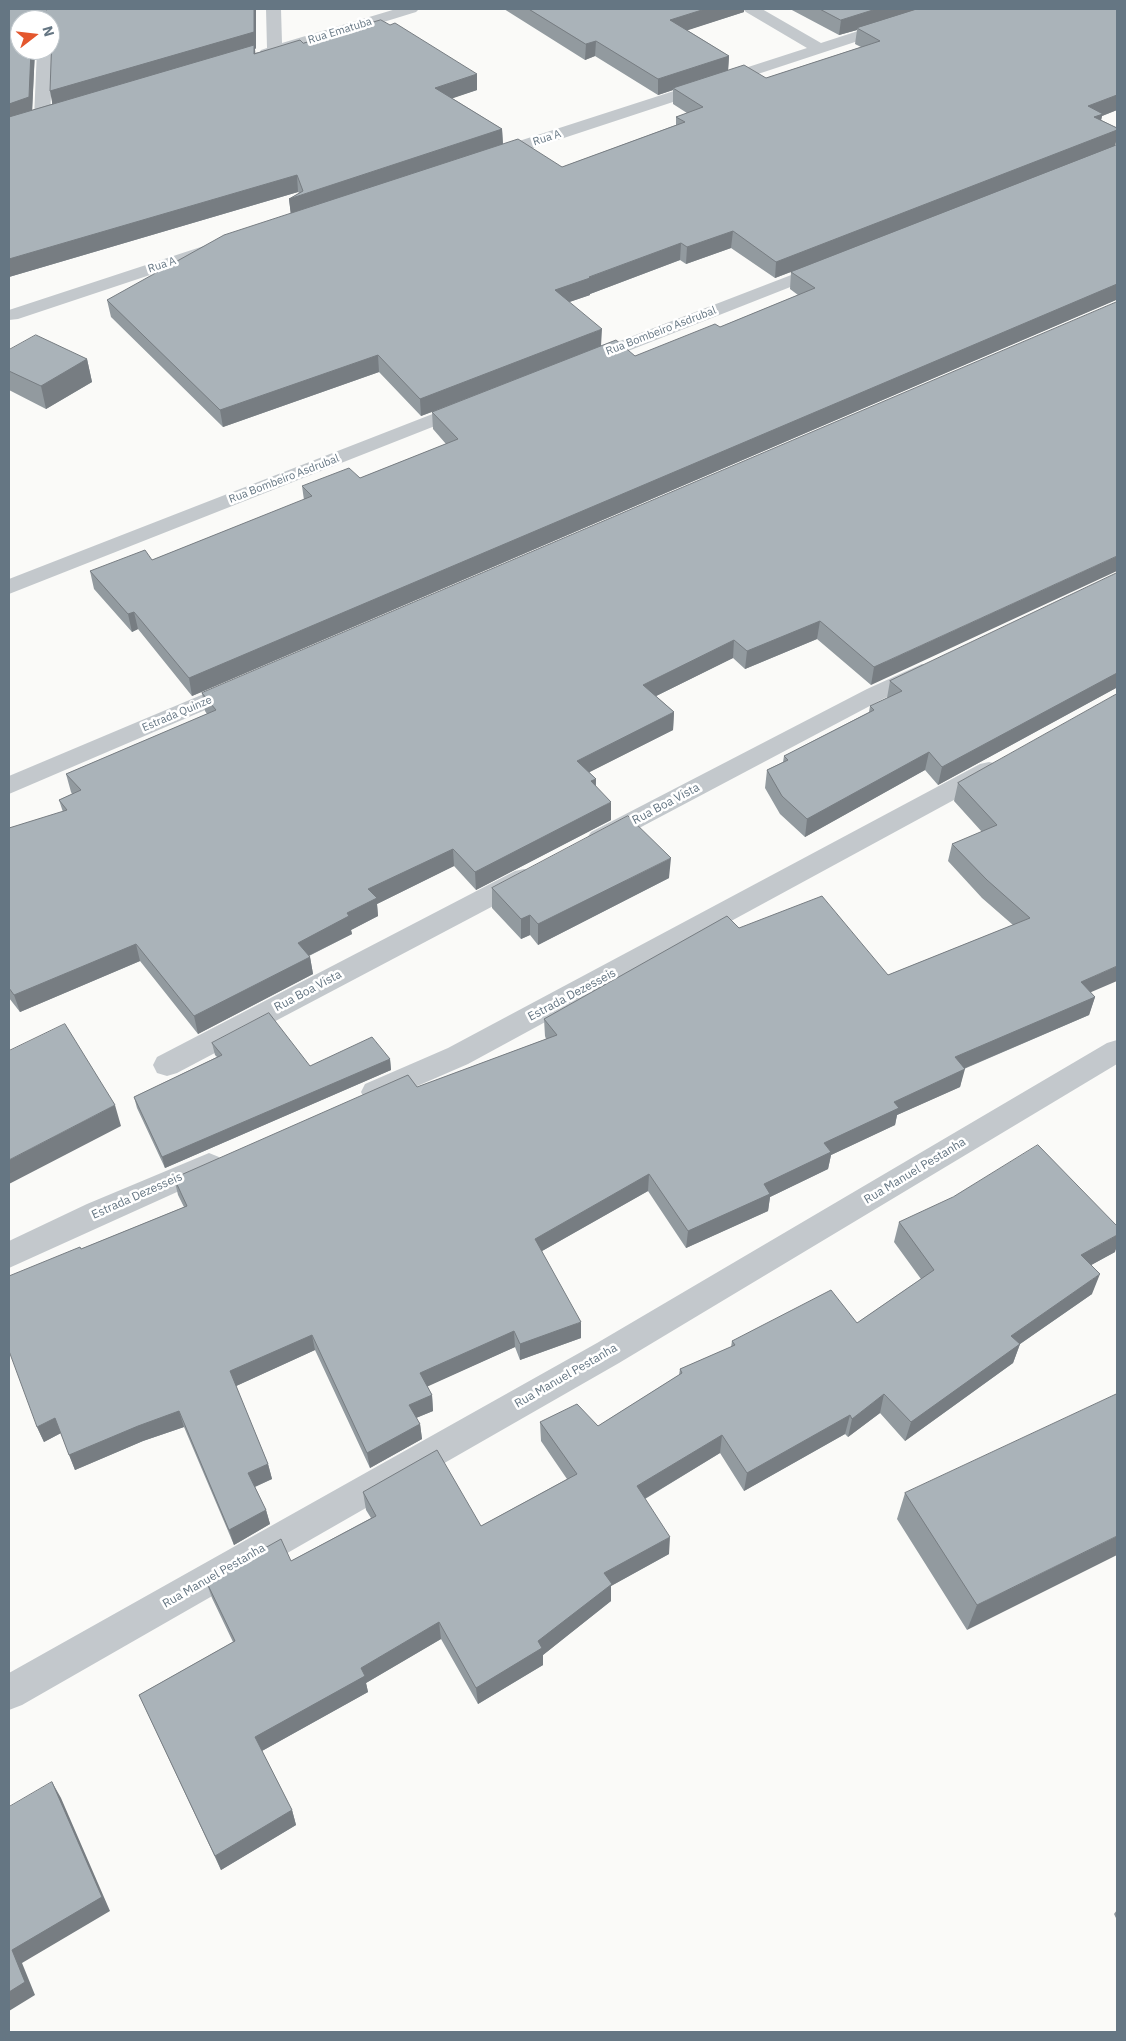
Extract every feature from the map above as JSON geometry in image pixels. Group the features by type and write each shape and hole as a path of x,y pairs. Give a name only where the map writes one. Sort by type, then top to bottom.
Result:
{"street":[{"path":"273,9 275,50"},
{"name":"Rua Ematuba","path":"256,56 411,9"},
{"path":"751,9 819,48"},
{"name":"Rua A","path":"471,163 940,9"},
{"path":"42,118 45,60"},
{"path":"26,123 61,113"},
{"name":"Rua A","path":"11,315 236,240"},
{"name":"Rua Bombeiro Asdrubal","path":"572,366 840,261"},
{"name":"Rua Bombeiro Asdrubal","path":"9,587 480,402"},
{"name":"Rua Boa Vista","path":"583,847 875,694 947,660"},
{"name":"Estrada Quinze","path":"9,786 257,680"},
{"name":"Estrada Dezesseis","path":"350,1103 458,1056 816,865 1006,760"},
{"name":"Rua Boa Vista","path":"167,1065 548,866"},
{"name":"Rua Manuel Pestanha","path":"9,1692 608,1353 1117,1051"},
{"name":"Estrada Dezesseis","path":"9,1255 98,1213 233,1154"}],"building":[{"path":"9,9 46,9 10,10 10,60 31,60 29,97 9,104"},
{"path":"254,9 254,32 50,91 51,60 60,60 60,10 46,10"},
{"path":"529,9 705,9 670,20 729,56 658,79 596,41 586,44"},
{"path":"820,9 876,9 841,20"},
{"path":"917,9 1117,9 1117,95 1088,106 1103,114 1094,117 1117,128 1117,130 776,262 733,231 687,247 681,243 555,290 602,329 420,399 378,355 220,410 107,300 224,235 518,139 562,167 685,122 676,117 703,107 673,88 744,65 766,78 880,41 857,28"},
{"path":"381,20 390,25 395,23 477,74 435,88 502,129 289,199 303,191 297,175 9,259 9,117 254,45 254,54 300,40 303,43"},
{"path":"1117,145 1117,284 189,678 134,612 128,614 90,571 145,550 152,560 312,496 302,486 349,468 360,478 458,439 432,412 616,340 635,356 715,324 720,327 815,288 791,272"},
{"path":"1117,302 1117,556 874,667 820,621 747,651 734,640 643,685 674,712 577,761 596,779 591,781 611,802 475,872 453,849 368,889 377,898 347,913 349,916 298,943 310,957 194,1016 136,944 14,995 9,988 9,828 67,810 59,800 81,790 66,774 216,710 202,693"},
{"path":"36,335 87,359 41,386 9,371 9,350"},
{"path":"1117,573 1117,673 942,767 929,752 807,819 782,796 767,770 788,760 784,756 874,710 870,706 902,691 890,681"},
{"path":"1117,694 1117,966 1081,982 1095,997 955,1057 965,1069 894,1102 899,1108 824,1143 831,1152 764,1184 770,1194 688,1231 649,1174 535,1239 581,1322 520,1344 514,1331 420,1373 432,1395 409,1405 420,1424 367,1453 312,1335 230,1371 268,1464 248,1473 266,1510 229,1530 179,1411 69,1455 55,1418 37,1427 9,1351 9,1276 187,1206 174,1178 408,1075 417,1087 557,1035 544,1019 727,916 739,928 822,896 888,975 1030,918 987,880 952,844 997,825 958,783"},
{"path":"628,816 671,858 538,924 530,915 521,919 492,888"},
{"path":"269,1013 310,1066 372,1037 390,1059 162,1157 134,1097 222,1055 212,1043"},
{"path":"65,1024 115,1105 9,1160 9,1051"},
{"path":"1038,1145 1117,1226 1117,1235 1081,1255 1100,1274 1011,1336 1020,1344 911,1422 884,1394 852,1419 850,1415 747,1473 722,1435 637,1486 670,1537 604,1573 612,1584 538,1641 542,1648 476,1688 439,1622 361,1668 365,1676 255,1737 292,1810 215,1856 139,1695 235,1641 206,1581 281,1539 291,1561 376,1516 363,1492 437,1450 481,1526 577,1474 540,1422 577,1404 598,1426 682,1373 680,1369 735,1345 732,1341 831,1290 857,1323 934,1270 899,1222 953,1197"},
{"path":"1117,1394 1117,1536 977,1605 905,1493"},
{"path":"52,1782 102,1897 12,1950 25,1982 9,1992 9,1807"}]}
